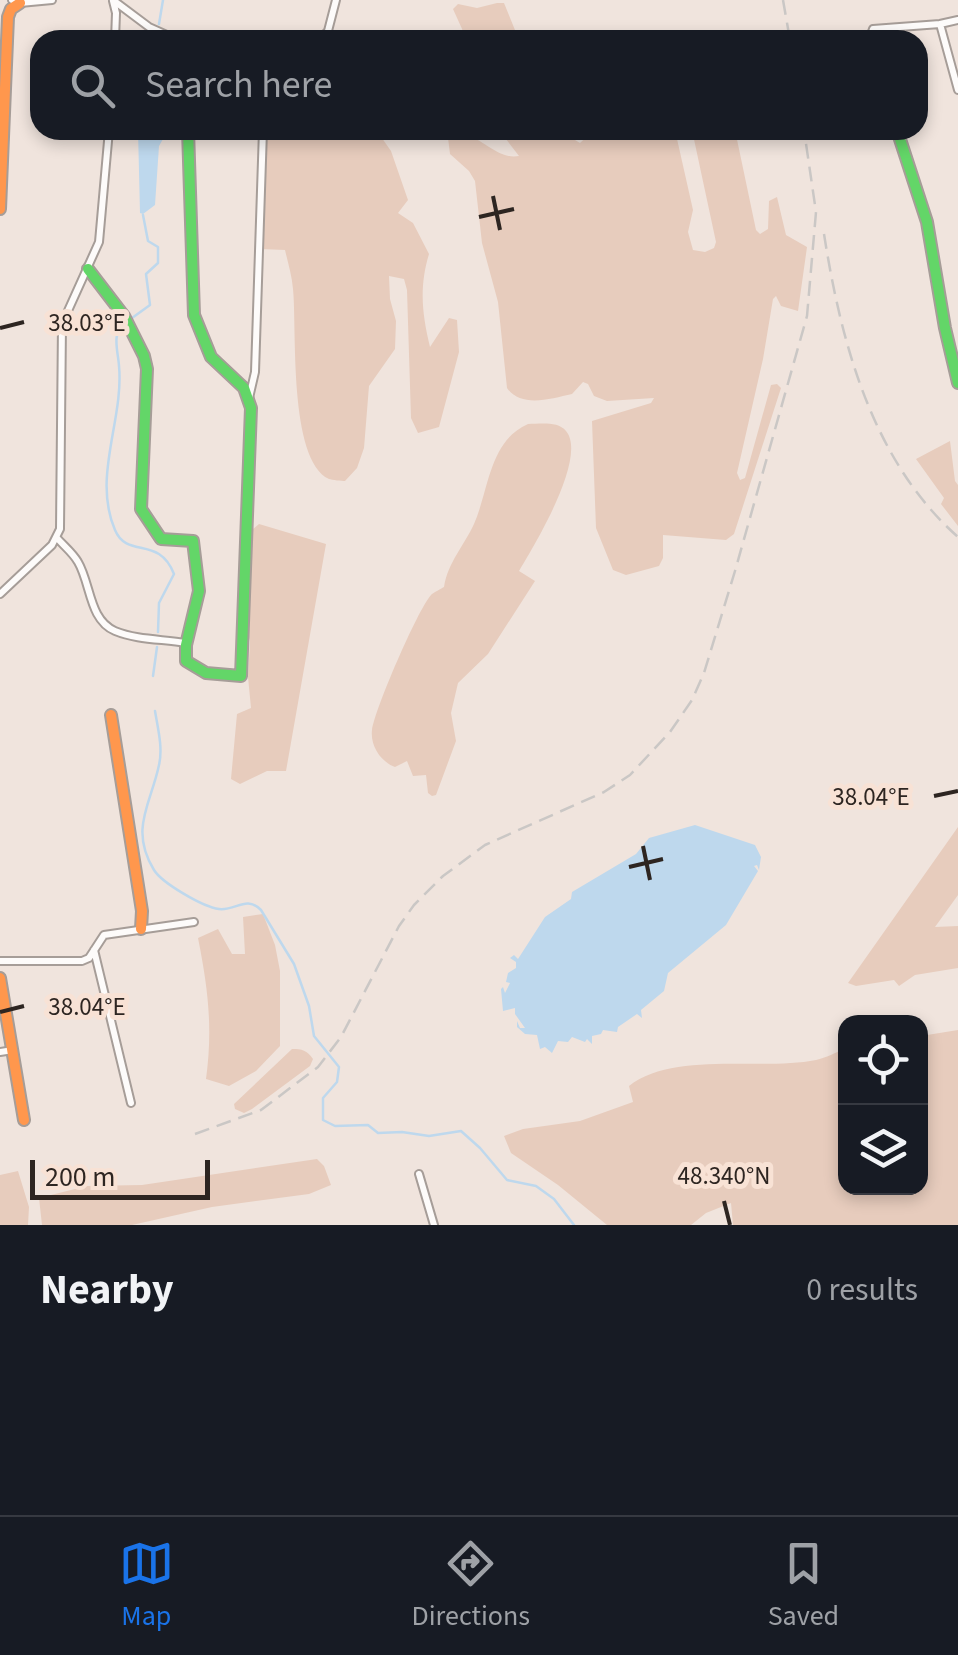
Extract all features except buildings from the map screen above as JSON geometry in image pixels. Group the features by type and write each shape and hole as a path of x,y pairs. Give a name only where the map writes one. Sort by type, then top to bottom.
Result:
{"street":[{"path":"0,209 8,17 16,2 52,0"},
{"path":"113,0 115,30"},
{"path":"113,0 156,30"},
{"path":"328,30 336,0"},
{"path":"872,30 958,20"},
{"path":"940,24 958,90"},
{"path":"0,594 57,538 61,517 60,336 103,229 108,140"},
{"path":"88,268 109,292 144,353 147,369 141,509 161,539 194,541 198,599 184,654 190,666 206,673 242,676 252,420 244,388 211,357 198,333 194,315 188,140"},
{"path":"249,398 255,372 263,140"},
{"path":"901,140 911,163 930,236 944,342 958,382"},
{"path":"57,538 76,559 95,610 110,630 186,643"},
{"path":"112,716 142,911 141,929"},
{"path":"0,961 68,962 89,958 104,935 194,922"},
{"path":"93,952 131,1103"},
{"path":"0,978 24,1120"},
{"path":"0,1052 13,1050"},
{"path":"419,1174 434,1225"}],"shaded area":[{"path":"504,3 515,30 462,30 453,9 458,4 477,8"},
{"path":"264,140 383,140 408,200 398,213 413,223 429,254 423,300 430,347 449,318 457,320 459,352 439,427 418,433 411,418 407,290 404,279 389,276 396,321 395,349 369,386 364,448 357,468 345,481 329,479 316,467 301,421 293,289 285,250 260,249"},
{"path":"448,140 478,140 500,153 519,156 507,140 677,140 693,210 688,232 693,250 705,252 714,248 716,242 694,140 737,140 756,230 760,234 768,229 769,201 777,197 786,235 807,247 798,311 781,306 776,296 773,299 737,473 740,480 745,478 771,385 781,388 734,534 726,540 663,535 659,566 626,575 613,570 596,528 592,421 651,403 654,398 607,401 594,396 583,382 572,394 536,400 520,398 507,388 498,302 482,243 475,181 450,154"},
{"path":"528,424 548,424 566,431 571,443 565,480 519,571 535,581 488,654 458,683 451,713 456,741 436,795 432,796 428,793 426,775 413,776 407,761 395,767 385,761 373,742 372,730 416,620 431,595 444,587 474,524 498,454 515,432"},
{"path":"950,441 958,485 958,526 941,504 944,498 916,459"},
{"path":"259,524 326,544 286,771 267,771 240,784 231,779 237,714 251,708 250,641 244,622 252,530"},
{"path":"958,827 958,895 935,927 958,926 958,968 915,975 899,986 894,980 856,986 848,983"},
{"path":"263,914 280,971 280,1046 256,1071 229,1086 206,1079 208,1008 198,938 218,929 232,954 245,954 243,917"},
{"path":"958,1030 958,1225 733,1225 731,1203 706,1213 691,1225 607,1225 511,1153 504,1136 523,1129 580,1121 633,1102 629,1086 647,1075 669,1069 795,1063 838,1052 838,1195 928,1195 928,1035"},
{"path":"292,1049 309,1054 313,1059 310,1066 252,1109 244,1113 235,1109 234,1104"},
{"path":"317,1159 331,1185 309,1194 212,1207 132,1225 42,1225 39,1198 87,1186 142,1185"},
{"path":"18,1171 29,1207 28,1225 0,1225 0,1175"}],"water":[{"path":"138,140 162,140 155,205 140,213"},
{"path":"695,825 755,845 761,857 759,870 754,866 758,871 726,925 668,973 664,991 641,1010 642,1018 637,1014 618,1027 617,1032 603,1030 592,1036 592,1044 587,1039 585,1042 572,1037 568,1042 558,1041 552,1053 545,1047 540,1049 537,1035 525,1034 517,1027 517,1021 520,1028 525,1028 515,1008 503,1011 501,989 505,993 510,983 506,982 508,973 516,968 516,962 510,958 514,955 518,959 545,917 571,899 572,892 636,854 649,838"}],"waterway":[{"path":"159,24 163,0"},
{"path":"132,318 150,305 146,274 158,263 158,247 148,241 143,215"},
{"path":"125,322 117,337 119,386 107,469 109,510 120,539 160,555 174,574 159,603 158,632"},
{"path":"153,676 157,647"},
{"path":"155,711 160,752 142,829 147,855 165,881 203,904 219,909 250,904 261,910 294,964 309,1006 314,1036 339,1067 337,1082 323,1098 323,1120 335,1126 368,1125 378,1133 429,1136 461,1131 507,1180 536,1186 554,1199 574,1225"}],"railway":[{"path":"783,0 788,30"},
{"path":"195,1134 261,1110 318,1067 341,1037 399,926 443,876 485,845 604,792 630,775 670,732 692,700 735,571 807,316 816,212 805,140"},
{"path":"824,234 840,316 865,398 903,473 928,507 958,537"}],"traffic: fast":[{"path":"88,269 124,316 147,369 141,509 161,539 193,541 199,591 186,661 206,673 241,676 251,408 244,388 211,357 194,315 188,140"},
{"path":"900,140 927,222 958,383"}],"traffic: slow":[{"path":"0,209 8,17 20,3"},
{"path":"111,715 142,911 141,929"},
{"path":"0,978 24,1120"}]}
